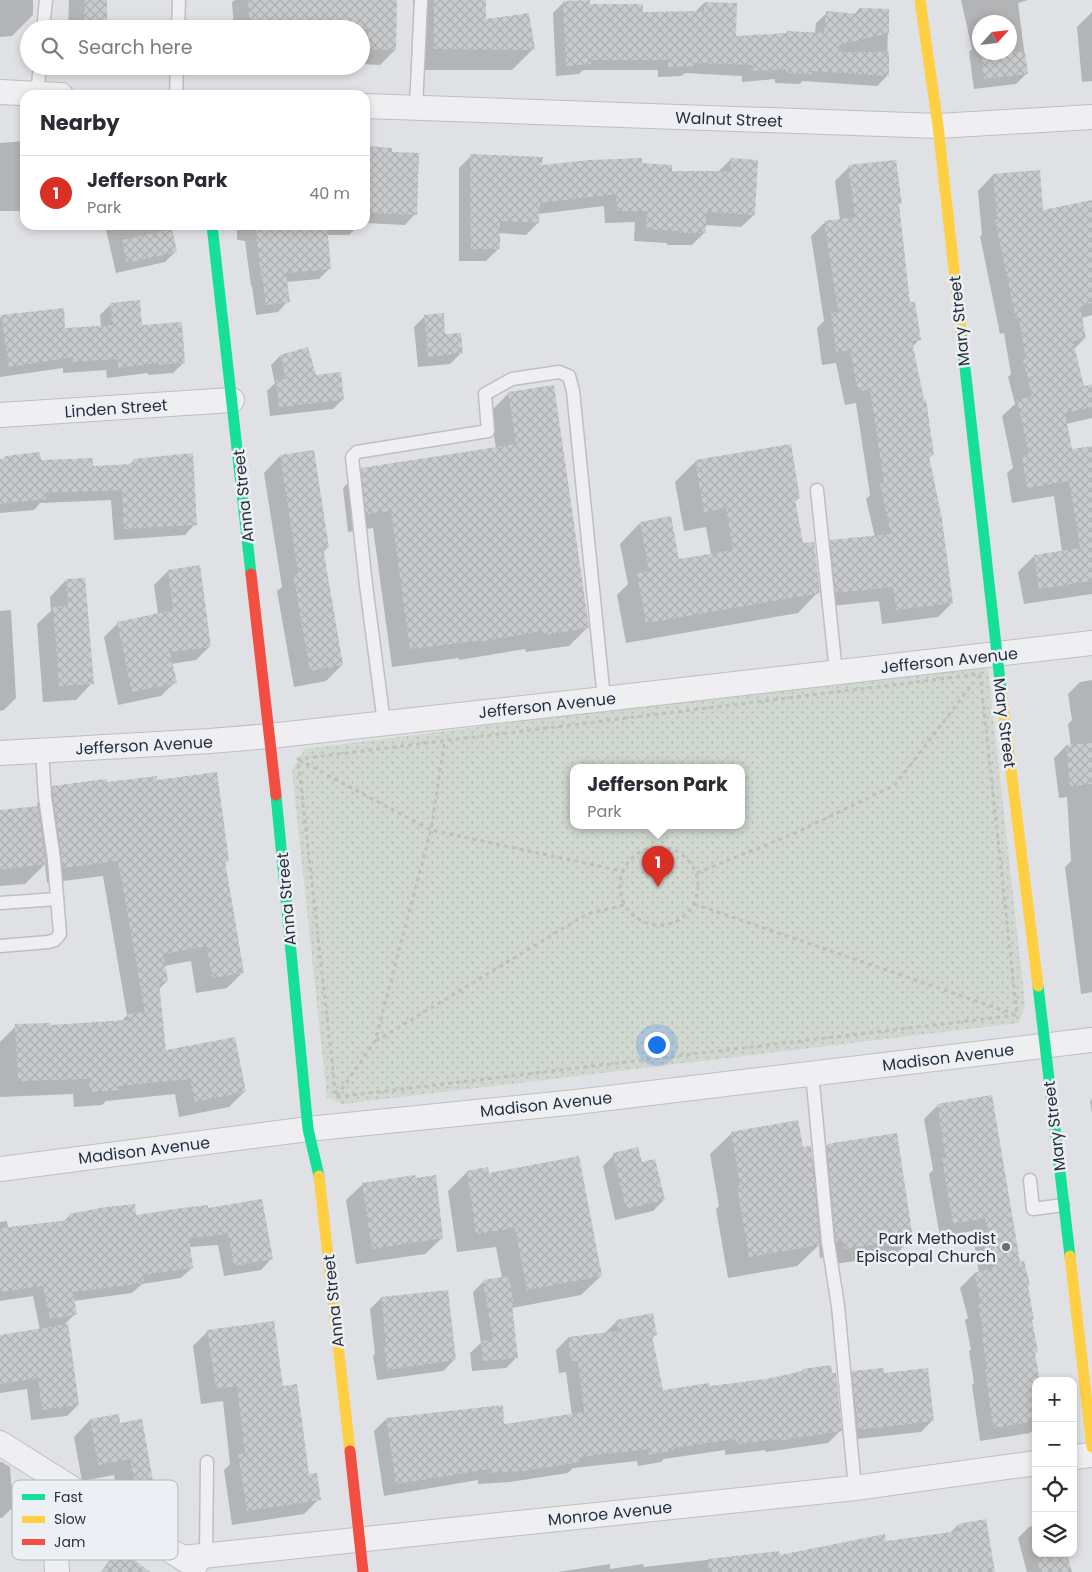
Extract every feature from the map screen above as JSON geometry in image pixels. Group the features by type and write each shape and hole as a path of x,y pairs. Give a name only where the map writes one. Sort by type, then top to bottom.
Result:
{"street":[{"name":"Mary Street","path":"920,0 938,126 997,654 1092,1447"},
{"path":"0,92 20,93"},
{"name":"Walnut Street","path":"370,106 938,126 1092,117"},
{"name":"Anna Street","path":"213,230 270,736 308,1129 319,1174 363,1572"},
{"name":"Linden Street","path":"0,415 232,400"},
{"name":"Jefferson Avenue","path":"0,753 270,736 1092,643"},
{"name":"Madison Avenue","path":"0,1169 308,1129 576,1102 1092,1040"},
{"path":"0,1443 59,1480"},
{"path":"1077,1457 1092,1455"},
{"name":"Monroe Avenue","path":"198,1562 359,1540 855,1488 1032,1464"},
{"path":"52,1476 52,1480"},
{"path":"178,1550 198,1562"}],"lane":[{"path":"45,20 46,0"},
{"path":"178,20 179,0"},
{"path":"416,108 421,0"},
{"path":"38,90 39,75"},
{"path":"176,90 177,75"},
{"path":"384,723 352,457 357,452 488,431 485,394 512,379 559,372 569,376 573,391 604,699"},
{"path":"817,490 836,672"},
{"path":"0,946 48,942 55,940 60,934 54,860 45,797 42,751"},
{"path":"0,903 57,899"},
{"path":"812,1073 828,1242 838,1306 855,1488"},
{"path":"1030,1180 1033,1209 1063,1206"},
{"path":"198,1562 207,1462"}],"path":[{"path":"298,759 980,674"},
{"path":"696,874 793,834 895,785 980,674"},
{"path":"980,674 1017,1015"},
{"path":"336,1097 375,1041 431,830 445,740"},
{"path":"298,759 431,830 622,871"},
{"path":"298,759 336,1097"},
{"path":"660,846 672,848 683,854 691,863 696,874 699,884 694,904 687,914 677,921 665,925 653,925 642,922 624,905 620,894 622,871 637,852 660,846"},
{"path":"694,904 1017,1015"},
{"path":"375,1041 587,914 624,905"},
{"path":"336,1097 1017,1015"}],"shaded area":[{"path":"976,663 988,670 1025,1004 1019,1023 342,1104 327,1097 292,770 305,749"}],"building":[{"path":"85,0 107,0 107,20 84,20"},
{"path":"248,0 397,0 396,50 370,49 370,20 249,20"},
{"path":"434,0 486,0 486,19 529,13 535,50 434,49"},
{"path":"590,0 590,4 643,4 643,12 704,11 704,2 737,3 736,36 787,33 787,31 824,33 826,11 859,14 859,8 889,9 889,33 839,45 840,52 889,52 889,76 812,71 812,74 786,73 786,69 753,71 752,65 693,63 693,66 668,67 668,60 591,60 591,64 566,66 563,1"},
{"path":"1017,52 1025,52 1028,74 984,79 982,60 1017,60"},
{"path":"370,146 392,148 392,152 419,153 417,215 370,213"},
{"path":"470,154 543,157 542,165 590,160 642,158 642,163 672,165 672,171 730,171 731,158 758,160 755,215 706,212 706,233 679,233 679,231 646,229 647,211 617,211 616,194 540,203 539,223 500,221 500,249 471,249"},
{"path":"896,160 902,204 899,204 910,302 915,302 921,340 912,341 924,400 926,399 934,455 929,456 942,519 953,603 896,610 893,587 836,593 830,540 891,534 880,484 884,483 870,389 858,392 850,350 836,352 831,313 838,312 824,221 855,217 848,165"},
{"path":"1040,170 1043,210 1092,200 1092,303 1080,306 1086,339 1073,341 1084,386 1092,384 1092,407 1065,413 1072,449 1092,446 1092,581 1039,589 1034,555 1080,548 1069,481 1027,488 1022,456 1029,455 1017,400 1032,396 1023,360 1026,359 1019,318 1016,319 995,220 997,219 993,174"},
{"path":"172,230 177,252 127,263 122,240"},
{"path":"256,230 327,230 331,269 286,273 290,302 266,305"},
{"path":"140,300 142,325 182,322 185,363 159,365 158,363 118,368 117,359 73,362 73,357 9,367 1,315 64,308 65,328 113,325 110,303"},
{"path":"444,313 445,334 461,333 463,353 428,357 424,315"},
{"path":"308,347 316,375 341,372 344,400 279,407 276,380 286,379 280,355"},
{"path":"554,385 589,628 544,635 543,631 478,642 410,649 391,511 366,514 361,468 516,444 508,392"},
{"path":"791,444 800,498 795,499 803,543 814,542 820,593 646,623 637,573 649,571 640,522 671,516 679,559 733,550 726,508 704,512 695,460"},
{"path":"314,450 329,548 323,548 343,665 310,671 293,574 298,573 280,455"},
{"path":"40,452 41,460 93,458 93,466 134,464 133,459 193,453 197,525 124,529 122,490 45,493 46,499 0,504 0,459 5,459 5,456"},
{"path":"200,565 211,647 170,652 177,683 132,692 117,622 173,610 168,570"},
{"path":"85,578 94,684 59,686 53,607 68,606 66,579"},
{"path":"1092,743 1092,784 1070,786 1066,745"},
{"path":"217,772 229,861 225,861 244,973 212,978 207,946 163,954 168,981 159,983 166,1050 235,1037 246,1092 195,1102 190,1079 119,1086 119,1090 90,1092 89,1079 18,1081 15,1024 50,1023 50,1025 128,1020 127,1014 145,1012 118,861 63,868 52,786 106,779 107,782 157,776 157,780"},
{"path":"38,806 46,864 0,870 0,810"},
{"path":"992,1095 1020,1262 1024,1261 1030,1285 1028,1286 1038,1352 1035,1353 1039,1377 1032,1377 1032,1422 993,1428 985,1370 987,1369 982,1336 984,1336 978,1305 981,1304 974,1273 994,1268 985,1218 953,1224 942,1159 946,1158 937,1104"},
{"path":"798,1120 803,1147 811,1146 820,1245 749,1257 737,1186 740,1186 731,1132"},
{"path":"897,1133 913,1239 844,1249 843,1241 836,1242 827,1144"},
{"path":"638,1147 642,1162 655,1159 665,1200 626,1209 613,1153"},
{"path":"579,1156 602,1276 527,1290 515,1228 476,1234 467,1171 488,1167 489,1173"},
{"path":"415,1175 416,1178 436,1175 443,1238 372,1249 362,1183"},
{"path":"262,1199 273,1259 234,1266 228,1234 189,1238 193,1268 143,1275 144,1283 73,1292 77,1314 50,1319 43,1286 0,1292 0,1228 70,1220 69,1214 106,1207 135,1204 136,1215 208,1205 208,1208"},
{"path":"509,1276 514,1305 512,1305 518,1358 483,1361 481,1341 493,1340 483,1280"},
{"path":"448,1290 456,1360 387,1370 381,1297"},
{"path":"653,1313 657,1335 652,1336 663,1390 709,1383 710,1386 767,1379 802,1371 802,1369 831,1365 832,1373 836,1373 842,1431 778,1441 777,1439 737,1444 736,1439 674,1448 674,1450 649,1455 648,1449 580,1457 581,1462 523,1471 490,1473 490,1469 396,1484 386,1418 503,1405 504,1424 584,1412 578,1361 571,1361 568,1337 618,1331 616,1320"},
{"path":"274,1321 283,1386 297,1384 309,1474 317,1473 321,1500 247,1511 238,1454 245,1453 237,1386 216,1389 207,1330"},
{"path":"68,1324 79,1405 42,1410 38,1378 0,1384 0,1335"},
{"path":"884,1368 884,1373 928,1368 934,1421 858,1430 852,1371"},
{"path":"119,1414 120,1423 142,1419 153,1480 134,1480 130,1459 98,1465 90,1419"},
{"path":"986,1519 995,1572 709,1572 708,1559 779,1551 780,1555 885,1534 886,1541 959,1531 958,1524"},
{"path":"1037,1557 1068,1557 1072,1572 1040,1572"},
{"path":"111,1560 134,1560 150,1572 102,1572"}],"traffic: fast":[{"path":"213,230 251,574"},
{"path":"961,332 1001,690"},
{"path":"276,795 308,1129 319,1176"},
{"path":"1038,986 1070,1256"}],"traffic: slow":[{"path":"920,0 938,126 961,332"},
{"path":"1001,690 1038,986"},
{"path":"319,1176 350,1451"},
{"path":"1070,1256 1092,1447"}],"traffic: jam":[{"path":"251,574 276,795"},
{"path":"350,1451 363,1572"}],"place":[{"name":"Jefferson Park","path":"658,887"},
{"name":"Park Methodist Episcopal Church","path":"1006,1247"}]}
